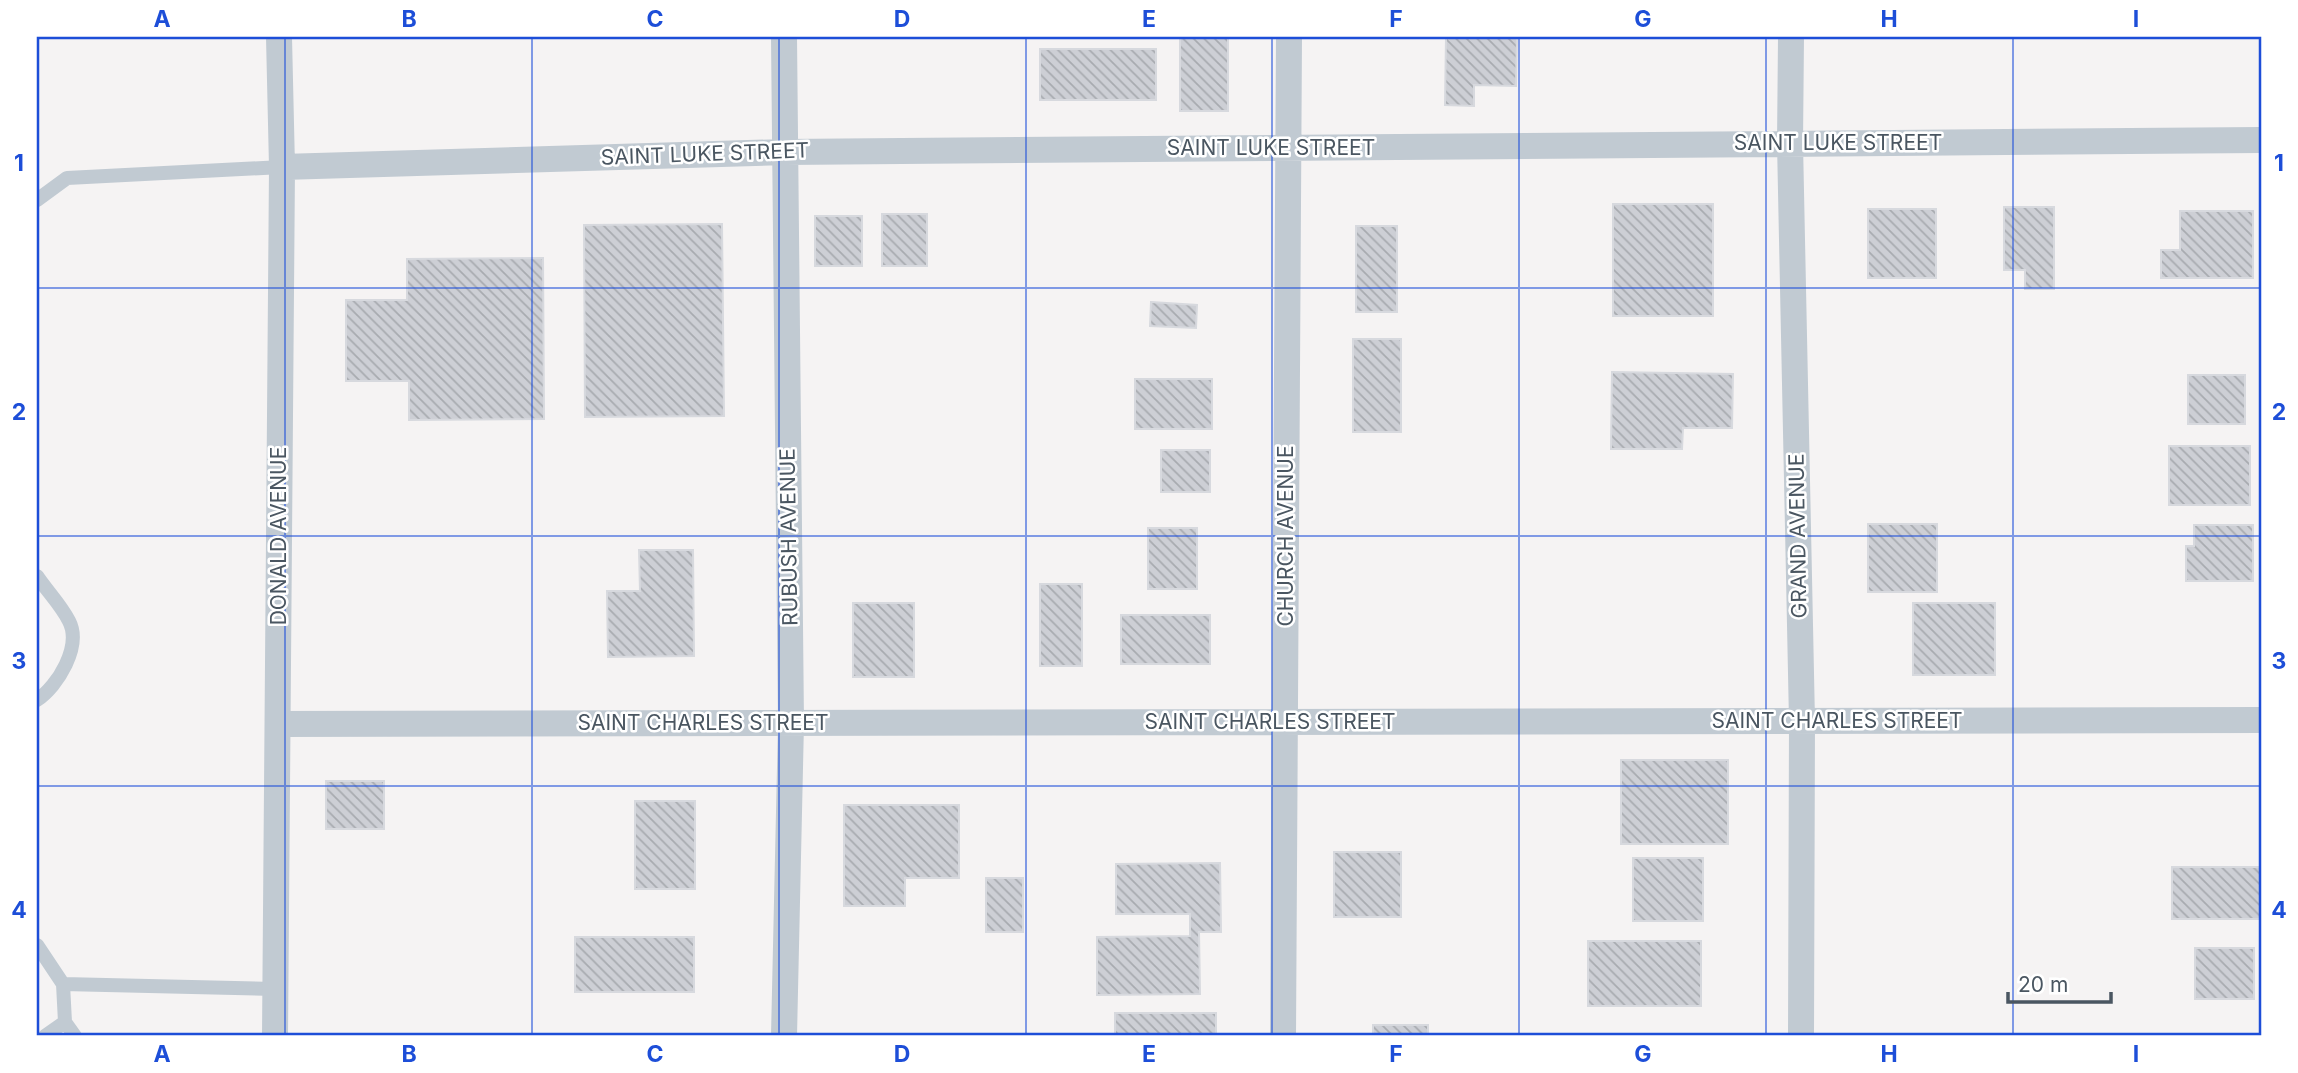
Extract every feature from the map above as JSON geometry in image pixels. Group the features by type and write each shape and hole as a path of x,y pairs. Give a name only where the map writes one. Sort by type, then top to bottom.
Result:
{"street":[{"name":"DONALD AVENUE","path":"275,1036 282,167 279,37"},
{"name":"RUBUSH AVENUE","path":"783,37 791,723 784,1036"},
{"name":"CHURCH AVENUE","path":"1283,1036 1289,37"},
{"name":"GRAND AVENUE","path":"1791,37 1790,144 1802,722 1801,1036"},
{"name":"SAINT LUKE STREET","path":"282,167 785,152 2261,140"},
{"name":"SAINT CHARLES STREET","path":"278,724 2261,720"}],"lane":[{"path":"37,200 67,178 282,167"},
{"path":"37,576 71,623 71,648 66,667 37,700"},
{"path":"37,945 63,984 65,1022 75,1036"},
{"path":"63,984 275,989"},
{"path":"45,1036 65,1022"}],"building":[{"path":"1180,37 1228,37 1228,111 1180,111"},
{"path":"1446,37 1517,37 1516,86 1474,85 1474,106 1445,105"},
{"path":"1040,49 1156,49 1156,100 1040,100"},
{"path":"1613,204 1713,204 1713,316 1613,316"},
{"path":"2004,207 2054,207 2054,289 2025,289 2025,270 2004,270"},
{"path":"1868,209 1936,209 1936,278 1868,278"},
{"path":"2180,211 2253,211 2253,278 2161,278 2161,250 2180,250"},
{"path":"882,214 927,214 927,266 882,266"},
{"path":"815,216 862,216 862,266 815,266"},
{"path":"722,224 724,416 585,417 584,225"},
{"path":"1356,226 1397,226 1397,312 1356,312"},
{"path":"543,258 544,419 409,420 409,381 346,381 346,300 407,300 407,259"},
{"path":"1151,302 1197,305 1196,328 1150,326"},
{"path":"1353,339 1401,339 1401,432 1353,432"},
{"path":"1612,372 1733,374 1732,428 1683,428 1682,449 1611,449"},
{"path":"2188,375 2245,375 2245,424 2188,424"},
{"path":"1135,379 1212,379 1212,429 1135,429"},
{"path":"2169,446 2250,446 2250,505 2169,505"},
{"path":"1161,450 1210,450 1210,492 1161,492"},
{"path":"1868,524 1937,524 1937,592 1868,592"},
{"path":"2194,525 2253,525 2253,581 2186,581 2186,546 2194,546"},
{"path":"1148,528 1197,528 1197,589 1148,589"},
{"path":"639,550 693,550 694,656 608,657 607,591 640,591"},
{"path":"1040,584 1082,584 1082,666 1040,666"},
{"path":"853,603 914,603 914,677 853,677"},
{"path":"1913,603 1995,603 1995,675 1913,675"},
{"path":"1121,615 1210,615 1210,664 1121,664"},
{"path":"1621,760 1728,760 1728,844 1621,844"},
{"path":"326,781 384,781 384,829 326,829"},
{"path":"635,801 695,801 695,889 635,889"},
{"path":"844,805 959,805 959,878 905,878 905,906 844,906"},
{"path":"1334,852 1401,852 1401,917 1334,917"},
{"path":"1633,858 1703,858 1703,921 1633,921"},
{"path":"1220,863 1221,932 1199,932 1200,994 1097,995 1097,937 1190,936 1190,914 1116,914 1116,864"},
{"path":"2172,867 2261,867 2261,919 2172,919"},
{"path":"986,878 1023,878 1023,932 986,932"},
{"path":"575,937 694,937 694,992 575,992"},
{"path":"1588,941 1701,941 1701,1006 1588,1006"},
{"path":"2195,948 2254,948 2254,999 2195,999"},
{"path":"1115,1013 1216,1013 1216,1036 1115,1036"},
{"path":"1373,1025 1428,1025 1428,1036 1373,1036"}]}
